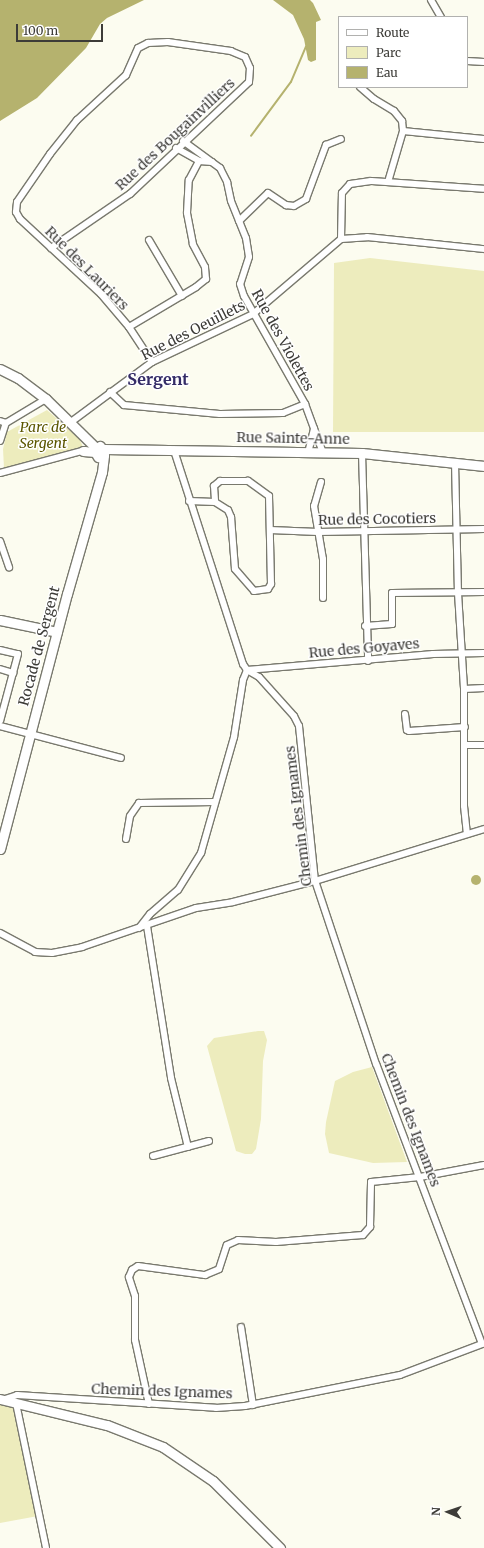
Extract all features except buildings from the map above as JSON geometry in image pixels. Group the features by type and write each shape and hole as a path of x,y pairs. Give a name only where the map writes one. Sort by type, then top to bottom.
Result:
{"main road":[{"path":"0,369 18,378 46,399 98,449"},
{"name":"Rocade de Sergent","path":"0,849 57,632 102,472 98,449"},
{"name":"Rue Sainte-Anne","path":"83,451 114,449 362,453 484,466"},
{"path":"0,620 57,632"},
{"path":"2,1399 106,1424 163,1447 213,1481 280,1548"}],"street":[{"path":"431,0 440,16"},
{"name":"Rue des Bougainvilliers","path":"16,212 17,202 50,154 77,120 126,76 138,48 148,43 168,42 231,51 245,57 250,68 248,82 183,141 130,194 51,248"},
{"path":"468,61 484,62"},
{"path":"361,88 400,116 403,131 388,182"},
{"path":"403,131 484,139"},
{"path":"239,221 268,193 286,205 294,206 306,199 326,145 341,139"},
{"name":"Rue des Violettes","path":"183,141 220,168 227,182 246,238 249,257 240,284 253,314 305,404 323,453"},
{"path":"176,148 199,161 212,162"},
{"path":"129,328 182,296 206,279 205,267 193,244 187,213 189,180 199,161"},
{"path":"484,189 388,182 357,182 350,184 342,193 341,240 367,237 484,249"},
{"name":"Rue des Lauriers","path":"16,212 20,219 101,294 129,328 152,362"},
{"path":"149,240 182,296"},
{"name":"Rue des Oeuillets","path":"71,422 152,362 253,314 341,240"},
{"path":"110,392 124,405 220,414 283,413 305,404"},
{"path":"0,441 3,422 46,399"},
{"path":"308,453 314,429"},
{"path":"139,928 150,914 178,890 201,853 234,737 243,680 247,670 174,450"},
{"path":"0,473 83,451"},
{"path":"362,453 365,530 365,626 368,661"},
{"path":"456,462 459,529 458,593 465,727 464,806 467,834"},
{"path":"190,501 215,502 230,513 233,565 254,591 264,591 271,584 269,496 252,482 245,480 218,482 214,486 215,502"},
{"path":"321,482 314,506 324,574 323,598"},
{"name":"Rue des Cocotiers","path":"270,530 318,532 484,529"},
{"path":"0,541 9,567"},
{"path":"365,626 392,624 392,593 484,592"},
{"path":"0,650 18,654 2,704 0,721"},
{"name":"Rue des Goyaves","path":"247,670 484,653"},
{"path":"0,669 13,673"},
{"name":"Chemin des Ignames","path":"2,1399 17,1395 216,1408 253,1405 400,1375 483,1347 376,1064 315,881 299,726 294,716 259,677 247,670"},
{"path":"464,689 484,688"},
{"path":"405,714 406,728 409,731 465,727"},
{"path":"0,726 47,740 121,758"},
{"path":"465,745 484,745"},
{"path":"126,839 130,816 139,803 216,802"},
{"path":"0,933 34,952 52,953 82,947 196,908 233,902 315,881 484,829"},
{"path":"147,926 172,1084 188,1147"},
{"path":"153,1156 209,1141"},
{"path":"149,1404 135,1340 135,1296 129,1277 132,1270 138,1266 151,1266 205,1275 219,1269 227,1245 238,1240 276,1242 363,1235 370,1227 371,1182 420,1177 484,1165"},
{"path":"241,1327 253,1405"},
{"path":"16,1403 46,1548"}],"green space":[{"path":"370,258 484,271 484,432 333,432 334,263"},
{"name":"Parc de Sergent","path":"47,410 79,438 83,447 4,468 3,449 7,432"},
{"path":"264,1031 267,1040 263,1061 261,1119 256,1149 252,1154 245,1154 236,1151 207,1046 214,1038"},
{"path":"372,1067 407,1162 373,1163 329,1153 325,1134 326,1122 335,1081 353,1072"},
{"path":"0,1401 15,1404 38,1516 0,1523"}],"water":[{"path":"0,0 144,0 107,18 100,24 86,48 37,98 0,121"},
{"path":"273,0 310,0 313,3 321,20 316,22 316,60 311,62 308,60 304,39 293,15"},
{"path":"476,875 481,880 476,885 471,880"}],"waterway":[{"path":"251,136 291,82 306,47"}],"district":[{"name":"Sergent","path":"158,379"}]}
